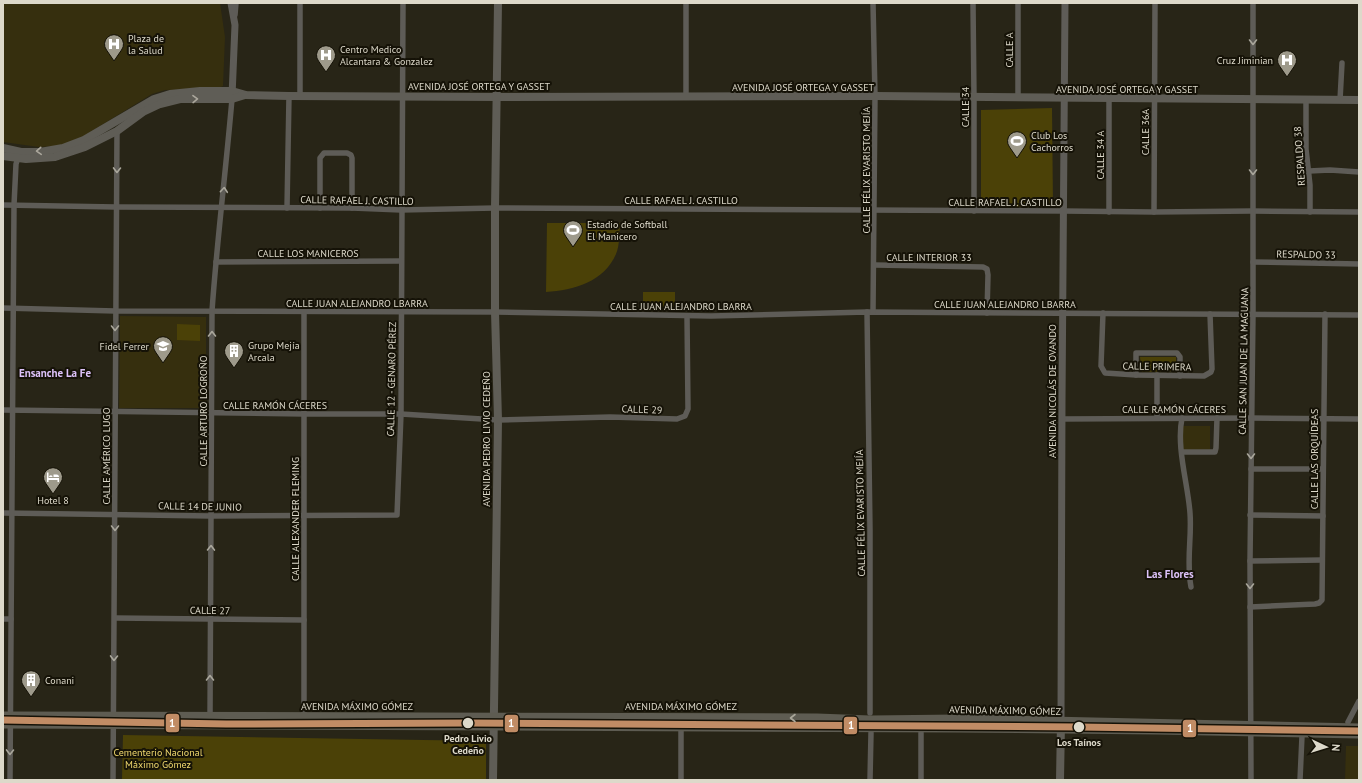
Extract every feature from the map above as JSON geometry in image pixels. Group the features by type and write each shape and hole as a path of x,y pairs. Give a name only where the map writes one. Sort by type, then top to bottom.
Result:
{"main road":[{"name":"AVENIDA PEDRO LIVIO CEDEÑO","path":"493,780 498,420 495,312 495,208 498,3"},
{"name":"AVENIDA JOSÉ ORTEGA Y GASSET","path":"3,156 63,148 84,140 163,96 183,92 232,95 497,98 875,96 1063,99 1359,100"},
{"name":"AVENIDA JOSÉ ORTEGA Y GASSET","path":"3,148 26,159 55,157 79,149 117,131 144,112 160,104 180,99 232,95"},
{"path":"818,718 870,713 1061,718 1348,722 1358,731"},
{"name":"AVENIDA MÁXIMO GÓMEZ","path":"7,720 493,721 818,718 958,724 1358,731"},
{"name":"AVENIDA NICOLÁS DE OVANDO","path":"1060,780 1061,718"},
{"name":"AVENIDA MÁXIMO GÓMEZ","path":"493,721 586,727 817,728 958,724"},
{"path":"817,728 856,734 921,733 1302,736 1358,731"}],"street":[{"path":"231,3 235,25"},
{"path":"232,95 236,3"},
{"path":"300,3 300,95"},
{"name":"CALLE 12 - GENARO PÉREZ","path":"397,515 400,414 403,3"},
{"path":"686,3 686,97"},
{"name":"CALLE FÉLIX EVARISTO MEJÍA","path":"873,3 875,96 875,265 873,312"},
{"name":"CALLE 34","path":"973,3 974,211"},
{"name":"CALLE A","path":"1018,3 1018,98"},
{"name":"AVENIDA NICOLÁS DE OVANDO","path":"1061,718 1063,99 1065,3"},
{"name":"CALLE 36A","path":"1154,212 1155,3"},
{"name":"CALLE SAN JUAN DE LA MAGUANA","path":"1250,735 1250,515 1253,314 1253,3"},
{"path":"1340,100 1342,63"},
{"name":"CALLE ARTURO LOGROÑO","path":"210,721 212,311 232,95"},
{"path":"287,208 289,96"},
{"name":"CALLE 34 A","path":"1109,212 1110,99"},
{"name":"RESPALDO 38","path":"1306,100 1306,149 1309,172 1310,212"},
{"path":"117,131 127,116"},
{"name":"CALLE AMÉRICO LUGO","path":"113,780 115,618 114,412 117,131"},
{"path":"320,208 320,158 324,153 348,153 351,155 352,208"},
{"path":"10,780 7,720 11,619 14,204 19,155"},
{"path":"1309,172 1330,170 1359,172"},
{"name":"CALLE RAFAEL J. CASTILLO","path":"3,205 352,208 402,210 495,208 1359,212"},
{"name":"CALLE LOS MANICEROS","path":"216,262 401,261"},
{"name":"RESPALDO 33","path":"1253,262 1359,264"},
{"name":"CALLE INTERIOR 33","path":"875,265 983,266 987,269 988,275 988,313"},
{"name":"CALLE JUAN ALEJANDRO LBARRA","path":"3,308 115,311 495,312 688,316 867,312 1359,315"},
{"name":"CALLE ALEXANDER FLEMING","path":"304,312 304,721"},
{"name":"CALLE FÉLIX EVARISTO MEJÍA","path":"867,312 870,530 870,713"},
{"name":"CALLE PRIMERA","path":"1103,313 1101,366 1105,374 1180,376 1204,376 1210,372 1212,368 1210,314"},
{"name":"CALLE LAS ORQUÍDEAS","path":"1250,607 1319,603 1322,600 1325,314"},
{"name":"CALLE 29","path":"498,420 610,417 677,419 685,416 688,409 688,316"},
{"path":"1136,375 1136,353 1177,353 1180,357 1180,376"},
{"path":"1157,375 1157,418"},
{"name":"CALLE RAMÓN CÁCERES","path":"3,410 400,414 498,420"},
{"path":"1182,418 1182,452 1190,514 1188,565 1191,587"},
{"path":"1182,452 1215,452 1216,418"},
{"name":"CALLE RAMÓN CÁCERES","path":"1062,419 1359,419"},
{"path":"1251,469 1323,469"},
{"name":"CALLE 14 DE JUNIO","path":"3,513 211,516 397,515"},
{"path":"1250,515 1322,516"},
{"path":"1250,561 1322,560"},
{"name":"CALLE 27","path":"115,618 304,620"},
{"path":"3,619 11,619"},
{"path":"1348,722 1359,701"},
{"path":"681,727 681,780"},
{"path":"870,780 871,733"},
{"path":"921,733 922,780"},
{"path":"1250,735 1252,780"},
{"path":"1300,780 1302,736"}],"shaded area":[{"name":"Plaza de la Salud","path":"3,3 220,3 225,37 223,86 216,89 165,90 152,94 74,142 56,146 39,147 3,142"},
{"name":"Fidel Ferrer","path":"120,316 206,317 206,408 119,408"},
{"path":"1183,426 1210,426 1210,450 1183,450"},
{"path":"1346,746 1359,746 1359,780 1345,780"}],"green space":[{"name":"Club Los Cachorros","path":"1052,108 1053,207 981,206 981,110"},
{"path":"547,223 620,223 619,243 611,264 596,278 587,283 567,289 546,292"},
{"path":"643,292 675,292 675,307 643,307"},
{"path":"177,324 200,325 200,341 177,340"},
{"path":"1140,357 1176,357 1176,371 1142,372"},
{"name":"Cementerio Nacional Máximo Gómez","path":"123,735 486,741 486,780 122,780"}],"transit line":[{"name":"1","path":"3,720 226,724 468,723 1079,727 1359,731"}],"place":[{"name":"Plaza de la Salud","path":"114,61"},
{"name":"Centro Medico Alcantara & Gonzalez","path":"326,72"},
{"name":"Cruz Jiminian","path":"1287,77"},
{"name":"Club Los Cachorros","path":"1017,158"},
{"name":"Estadio de Softball El Manicero","path":"573,247"},
{"name":"Fidel Ferrer","path":"163,363"},
{"name":"Grupo Mejía Arcala","path":"234,368"},
{"name":"Hotel 8","path":"53,494"},
{"name":"Conani","path":"31,697"},
{"name":"Pedro Livio Cedeño","path":"468,723"},
{"name":"Los Taínos","path":"1079,727"}],"district":[{"name":"Ensanche La Fe","path":"55,373"},
{"name":"Las Flores","path":"1170,574"}]}
